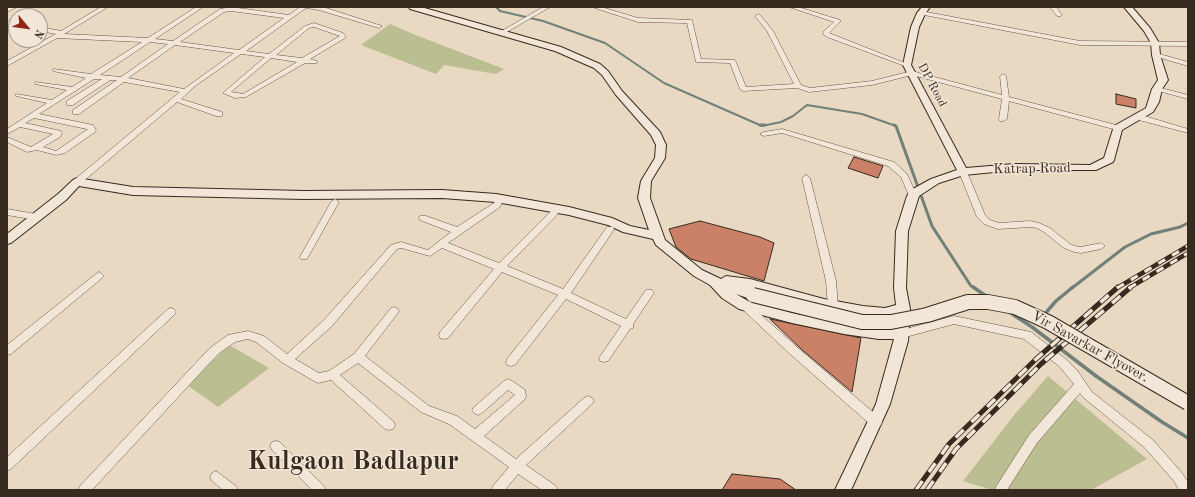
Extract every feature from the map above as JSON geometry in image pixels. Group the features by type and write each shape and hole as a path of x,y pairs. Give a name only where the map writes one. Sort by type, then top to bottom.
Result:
{"main road":[{"path":"413,7 558,49 597,66 656,134 661,145 660,158 646,181 644,198 660,242 698,272 713,281 727,295 749,300 792,318 844,329 879,334 902,334"},
{"path":"1117,128 1150,110 1154,102 1157,89 1163,80 1156,55 1155,43 1147,30 1128,7"},
{"name":"DP Road","path":"923,10 915,27 907,65 963,172"},
{"name":"Katrap Road","path":"914,194 935,181 963,172 1014,167 1092,168 1109,160 1117,128"},
{"path":"74,184 133,191 304,195 442,194 569,211 612,222 627,229 657,236"},
{"path":"74,184 183,200 498,202 554,212 610,229 627,229"},
{"path":"7,240 62,197 74,184"},
{"path":"843,490 876,422 885,397 901,341 903,309 900,288 902,232 914,194"},
{"path":"713,281 733,281 744,283 833,306 885,313 903,309"},
{"name":"Vir Savarkar Flyover.","path":"749,300 862,322 891,322 927,315 968,302 988,302 1016,307 1048,322 1188,403"}],"street":[{"path":"7,10 14,7"},
{"path":"7,64 105,7"},
{"path":"18,95 61,101 89,80 200,7"},
{"path":"74,184 186,91 304,7"},
{"path":"307,7 320,8 378,26"},
{"path":"503,32 547,7"},
{"path":"595,7 638,20 690,21 698,61 733,61 743,89 798,86 808,90 872,83 912,73 1117,128"},
{"path":"792,7 838,21 828,30 826,34 907,65"},
{"path":"1052,7 1059,15"},
{"path":"76,112 216,13 225,9 231,9 289,17"},
{"path":"923,10 1080,43 1188,44"},
{"path":"758,16 770,30 798,86"},
{"path":"311,25 343,35 336,41 303,60 244,96 235,96 226,93 270,56 311,25"},
{"path":"48,31 60,34"},
{"path":"60,34 57,36 149,40 315,62"},
{"path":"1156,55 1188,64"},
{"path":"55,70 89,80 122,80 186,91"},
{"path":"1002,76 1006,98 1003,119"},
{"path":"11,127 32,115 106,79"},
{"path":"36,83 73,91"},
{"path":"1157,89 1188,97"},
{"path":"177,100 219,114"},
{"path":"32,115 90,127 92,130 58,153 37,148"},
{"path":"1138,116 1188,131"},
{"path":"7,139 30,150 37,148 59,134 11,127"},
{"path":"764,134 782,131 891,164 904,176 914,194"},
{"path":"963,172 981,216 988,222 998,226 1030,224 1039,226 1047,230 1067,246 1074,249 1081,250 1101,246"},
{"path":"806,178 831,281 833,306"},
{"path":"304,257 335,202"},
{"path":"287,360 328,323 394,247 401,244 429,253 498,202"},
{"path":"444,335 501,267 554,212"},
{"path":"8,213 36,217"},
{"path":"423,218 458,231"},
{"path":"511,362 565,294 610,229"},
{"path":"441,244 565,294 629,325"},
{"path":"7,351 99,276"},
{"path":"604,358 629,325 649,293"},
{"path":"749,300 794,351 876,422"},
{"path":"84,490 214,351 232,338 248,334 260,339 287,360 318,378 332,375 358,357 394,310"},
{"path":"7,465 171,312"},
{"path":"902,334 954,320 1027,335 1063,363 1074,374 1088,395 1148,444 1178,477 1186,490"},
{"path":"358,357 425,409 453,420 552,490"},
{"path":"332,375 390,424"},
{"path":"476,436 521,396 521,393 508,384 478,410"},
{"path":"1000,490 1033,439 1080,385"},
{"path":"497,490 517,466 588,401"},
{"path":"276,446 320,490"},
{"path":"216,477 232,490"}],"green space":[{"path":"390,24 504,69 496,74 444,65 436,74 361,45"},
{"path":"229,345 269,368 218,407 187,385"},
{"path":"1048,376 1147,459 1091,490 992,490 963,481 1015,414"}],"building":[{"path":"1116,94 1136,99 1136,108 1116,104"},
{"path":"854,157 883,166 878,178 848,168"},
{"path":"700,221 760,237 774,243 764,281 691,259 676,247 669,229"},
{"path":"770,319 861,338 852,392 801,349"},
{"path":"732,474 780,479 796,490 722,490"}],"waterway":[{"path":"496,7 500,11 543,21 605,43 664,83 762,126 781,122 793,116 807,105 862,114 896,126"},
{"path":"760,125 765,125"},
{"path":"896,126 932,226 973,287"},
{"path":"1072,288 1125,247 1151,234 1180,227 1188,223"},
{"path":"973,287 986,296"},
{"path":"1043,316 1056,301 1073,287"},
{"path":"1009,312 1032,327 1096,376 1162,422 1188,438"}],"railway":[{"path":"1117,288 1188,246"},
{"path":"1129,288 1188,253"},
{"path":"916,490 949,444 1035,360 1118,287"},
{"path":"927,490 956,449 1041,364 1131,287"}],"district":[{"name":"Kulgaon Badlapur","path":"353,462"}]}
